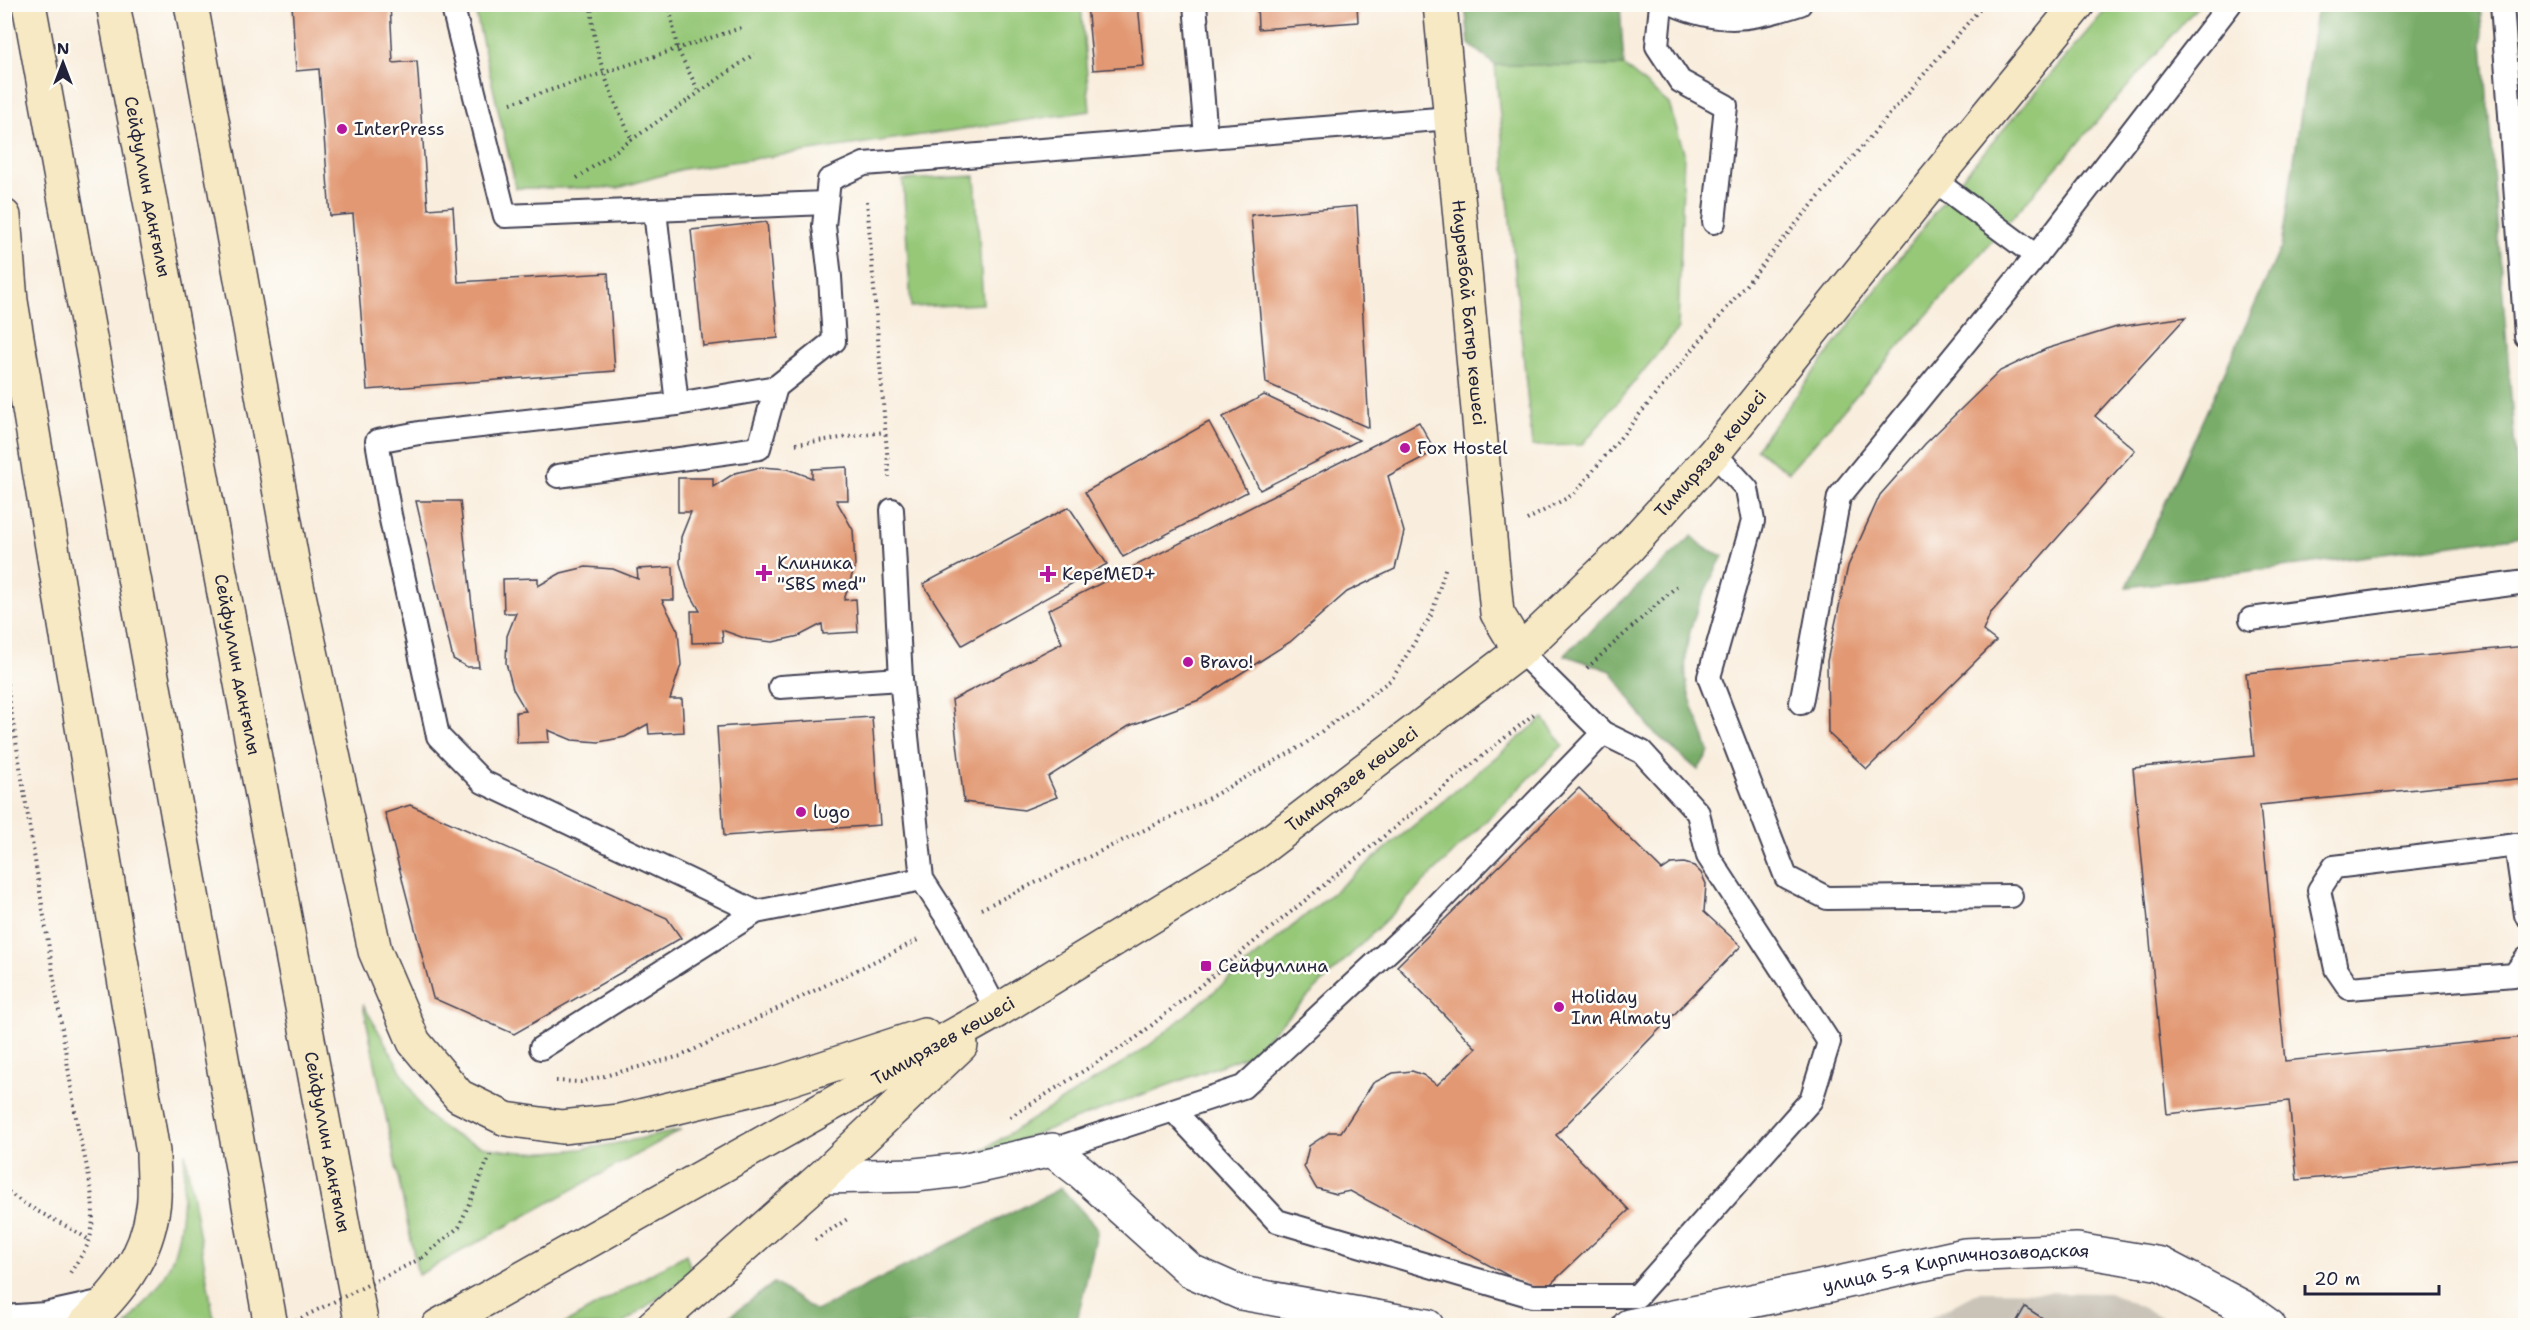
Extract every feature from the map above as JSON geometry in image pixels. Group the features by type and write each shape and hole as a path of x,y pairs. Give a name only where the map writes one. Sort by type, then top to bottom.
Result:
{"main road":[{"path":"28,4 271,1326"},
{"name":"Сейфуллин даңғылы","path":"113,4 362,1326"},
{"path":"191,4 294,576 367,916 375,951 414,1042 459,1096 506,1119 562,1126 619,1121 774,1084 997,1011"},
{"name":"Наурызбай Батыр көшесі","path":"1440,4 1497,613 1520,651"},
{"name":"Тимирязев көшесі","path":"438,1326 997,1011 1254,854 1520,651 1629,547 1714,453 2078,4"},
{"path":"4,216 8,298 153,1152 153,1208 139,1259 110,1299 83,1326"},
{"path":"653,1326 822,1178 997,1011"}],"street":[{"path":"822,1178 915,1175 962,1170 1052,1150 1081,1172 1191,1271 1241,1293 1427,1326"},
{"name":"улица 5-я Кирпичнозаводская","path":"1629,1326 1964,1255 2077,1250 2161,1264 2241,1306 2269,1326"}],"lane":[{"path":"452,4 505,216 826,203"},
{"path":"1196,4 1206,137"},
{"path":"1660,4 1657,46 1680,81 1726,106 1714,222"},
{"path":"1673,4 1693,14 1722,19 1768,15 1800,4"},
{"path":"1801,703 1839,497 2036,256 2230,4"},
{"path":"2502,4 2526,336"},
{"path":"756,912 483,782 438,736 376,441 677,404 776,387 834,341 824,226 829,180 864,164 1450,118"},
{"path":"1934,180 2036,256"},
{"path":"655,211 677,404"},
{"path":"558,476 759,448 776,387"},
{"path":"1714,453 1747,489 1753,520 1709,677 1786,877 1827,898 2011,896"},
{"path":"892,510 901,678 922,879 951,924 997,1011"},
{"path":"2251,619 2526,582"},
{"path":"1174,1111 1277,1221 1532,1296 1637,1296 1810,1100 1829,1042 1708,856 1698,813 1642,752 1603,733 1520,651"},
{"path":"780,687 901,678"},
{"path":"1052,1150 1243,1087 1422,920 1603,733"},
{"path":"2526,915 2521,845 2334,867 2319,890 2336,969 2349,988 2514,975 2526,959"},
{"path":"541,1048 756,912 922,879"},
{"path":"4,1317 45,1314 110,1299"}],"path":[{"path":"591,4 592,34 602,73 632,140"},
{"path":"669,4 677,48 699,92"},
{"path":"1526,521 1574,494 1795,225 1984,4"},
{"path":"479,114 744,27"},
{"path":"522,216 754,54"},
{"path":"864,164 892,510"},
{"path":"759,448 885,432"},
{"path":"546,1081 581,1082 681,1056 1200,802 1302,746 1392,678 1432,614 1446,566"},
{"path":"1005,1120 1136,1038 1562,691 1677,585"},
{"path":"4,666 78,1130 89,1180 92,1211 89,1240 45,1314"},
{"path":"285,1326 422,1258 459,1227 494,1146"},
{"path":"4,1188 20,1203 69,1226 89,1240"},
{"path":"807,1245 856,1213"}],"shaded area":[{"path":"1980,1291 2111,1293 2179,1325 1915,1326"}],"green space":[{"path":"474,5 1081,5 1090,111 683,169 618,188 516,188"},
{"path":"1465,5 1620,5 1624,66 1495,65 1469,44"},
{"path":"2110,5 2199,5 1789,472 1756,449 1950,192"},
{"path":"2317,5 2480,5 2522,536 2127,587 2281,247"},
{"path":"1495,65 1624,66 1669,104 1684,152 1678,329 1582,445 1532,446"},
{"path":"975,176 983,304 911,307 903,180"},
{"path":"1692,536 1705,548 1723,556 1700,602 1686,651 1687,685 1709,752 1698,770 1651,730 1611,671 1564,655"},
{"path":"1543,718 1563,745 1249,1055 969,1159 1146,1048"},
{"path":"363,1004 424,1111 449,1132 478,1145 511,1151 546,1152 582,1149 681,1130 418,1275"},
{"path":"185,1152 215,1325 126,1325 156,1288 175,1252 182,1210"},
{"path":"1061,1188 1098,1229 1076,1325 718,1325 774,1283 816,1311"},
{"path":"686,1254 692,1273 621,1325 561,1326"}],"building":[{"path":"292,4 390,4 393,63 417,61 428,209 453,207 458,282 608,273 615,371 367,390 353,214 330,216 319,69 296,71"},
{"path":"1087,4 1138,4 1144,66 1093,70"},
{"path":"1257,4 1357,4 1358,22 1258,29"},
{"path":"1357,206 1369,428 1266,383 1251,215"},
{"path":"767,222 778,338 703,346 691,230"},
{"path":"2186,317 2095,416 2135,450 1990,614 1983,631 1996,641 1867,769 1828,733 1827,661 1848,566 1880,495 1925,444 2000,371 2046,349 2117,327"},
{"path":"1264,395 1359,440 1260,490 1223,417"},
{"path":"1209,422 1247,492 1123,557 1085,492"},
{"path":"1419,422 1435,451 1388,476 1404,532 1395,569 1347,592 1290,642 1199,700 1129,726 1048,777 1057,797 1024,810 964,802 952,700 1062,643 1048,610"},
{"path":"761,467 788,469 812,478 812,469 847,467 848,500 836,500 853,530 855,566 844,600 856,599 858,632 823,634 822,624 799,636 773,642 747,639 722,630 723,642 692,643 691,611 700,611 687,588 680,563 681,537 691,512 678,512 678,478 713,478 713,487 735,473"},
{"path":"416,501 460,501 479,667 467,667 453,659"},
{"path":"1069,507 1107,564 962,645 923,584"},
{"path":"586,567 613,569 638,579 637,569 673,567 674,600 662,600 678,631 681,665 670,699 682,699 684,732 649,734 648,724 625,737 599,742 572,740 548,730 549,742 517,743 516,712 526,711 513,689 506,663 507,636 516,613 504,613 503,579 538,578 538,586 561,573"},
{"path":"2526,646 2526,778 2260,805 2285,1061 2526,1037 2526,1158 2297,1180 2289,1101 2167,1114 2133,768 2254,756 2246,673"},
{"path":"872,717 880,825 724,836 717,727"},
{"name":"Holiday Inn Almaty","path":"1579,788 1662,870 1671,864 1684,863 1694,866 1701,873 1706,884 1704,912 1741,946 1556,1135 1629,1210 1541,1293 1350,1191 1336,1194 1316,1188 1304,1167 1309,1146 1330,1132 1341,1132 1373,1083 1393,1073 1412,1071 1423,1075 1437,1085 1476,1048 1397,966"},
{"path":"410,805 667,918 681,938 514,1034 433,998 385,813"},
{"path":"2025,1307 2055,1326 2014,1326"}],"place":[{"name":"InterPress","path":"342,129"},
{"name":"Fox Hostel","path":"1405,448"},
{"name":"Клиника \"SBS med\"","path":"764,573"},
{"name":"КереMED+","path":"1048,574"},
{"name":"Bravo!","path":"1188,662"},
{"name":"lugo","path":"801,812"},
{"name":"Сейфуллина","path":"1206,966"},
{"name":"Holiday Inn Almaty","path":"1559,1007"}]}
